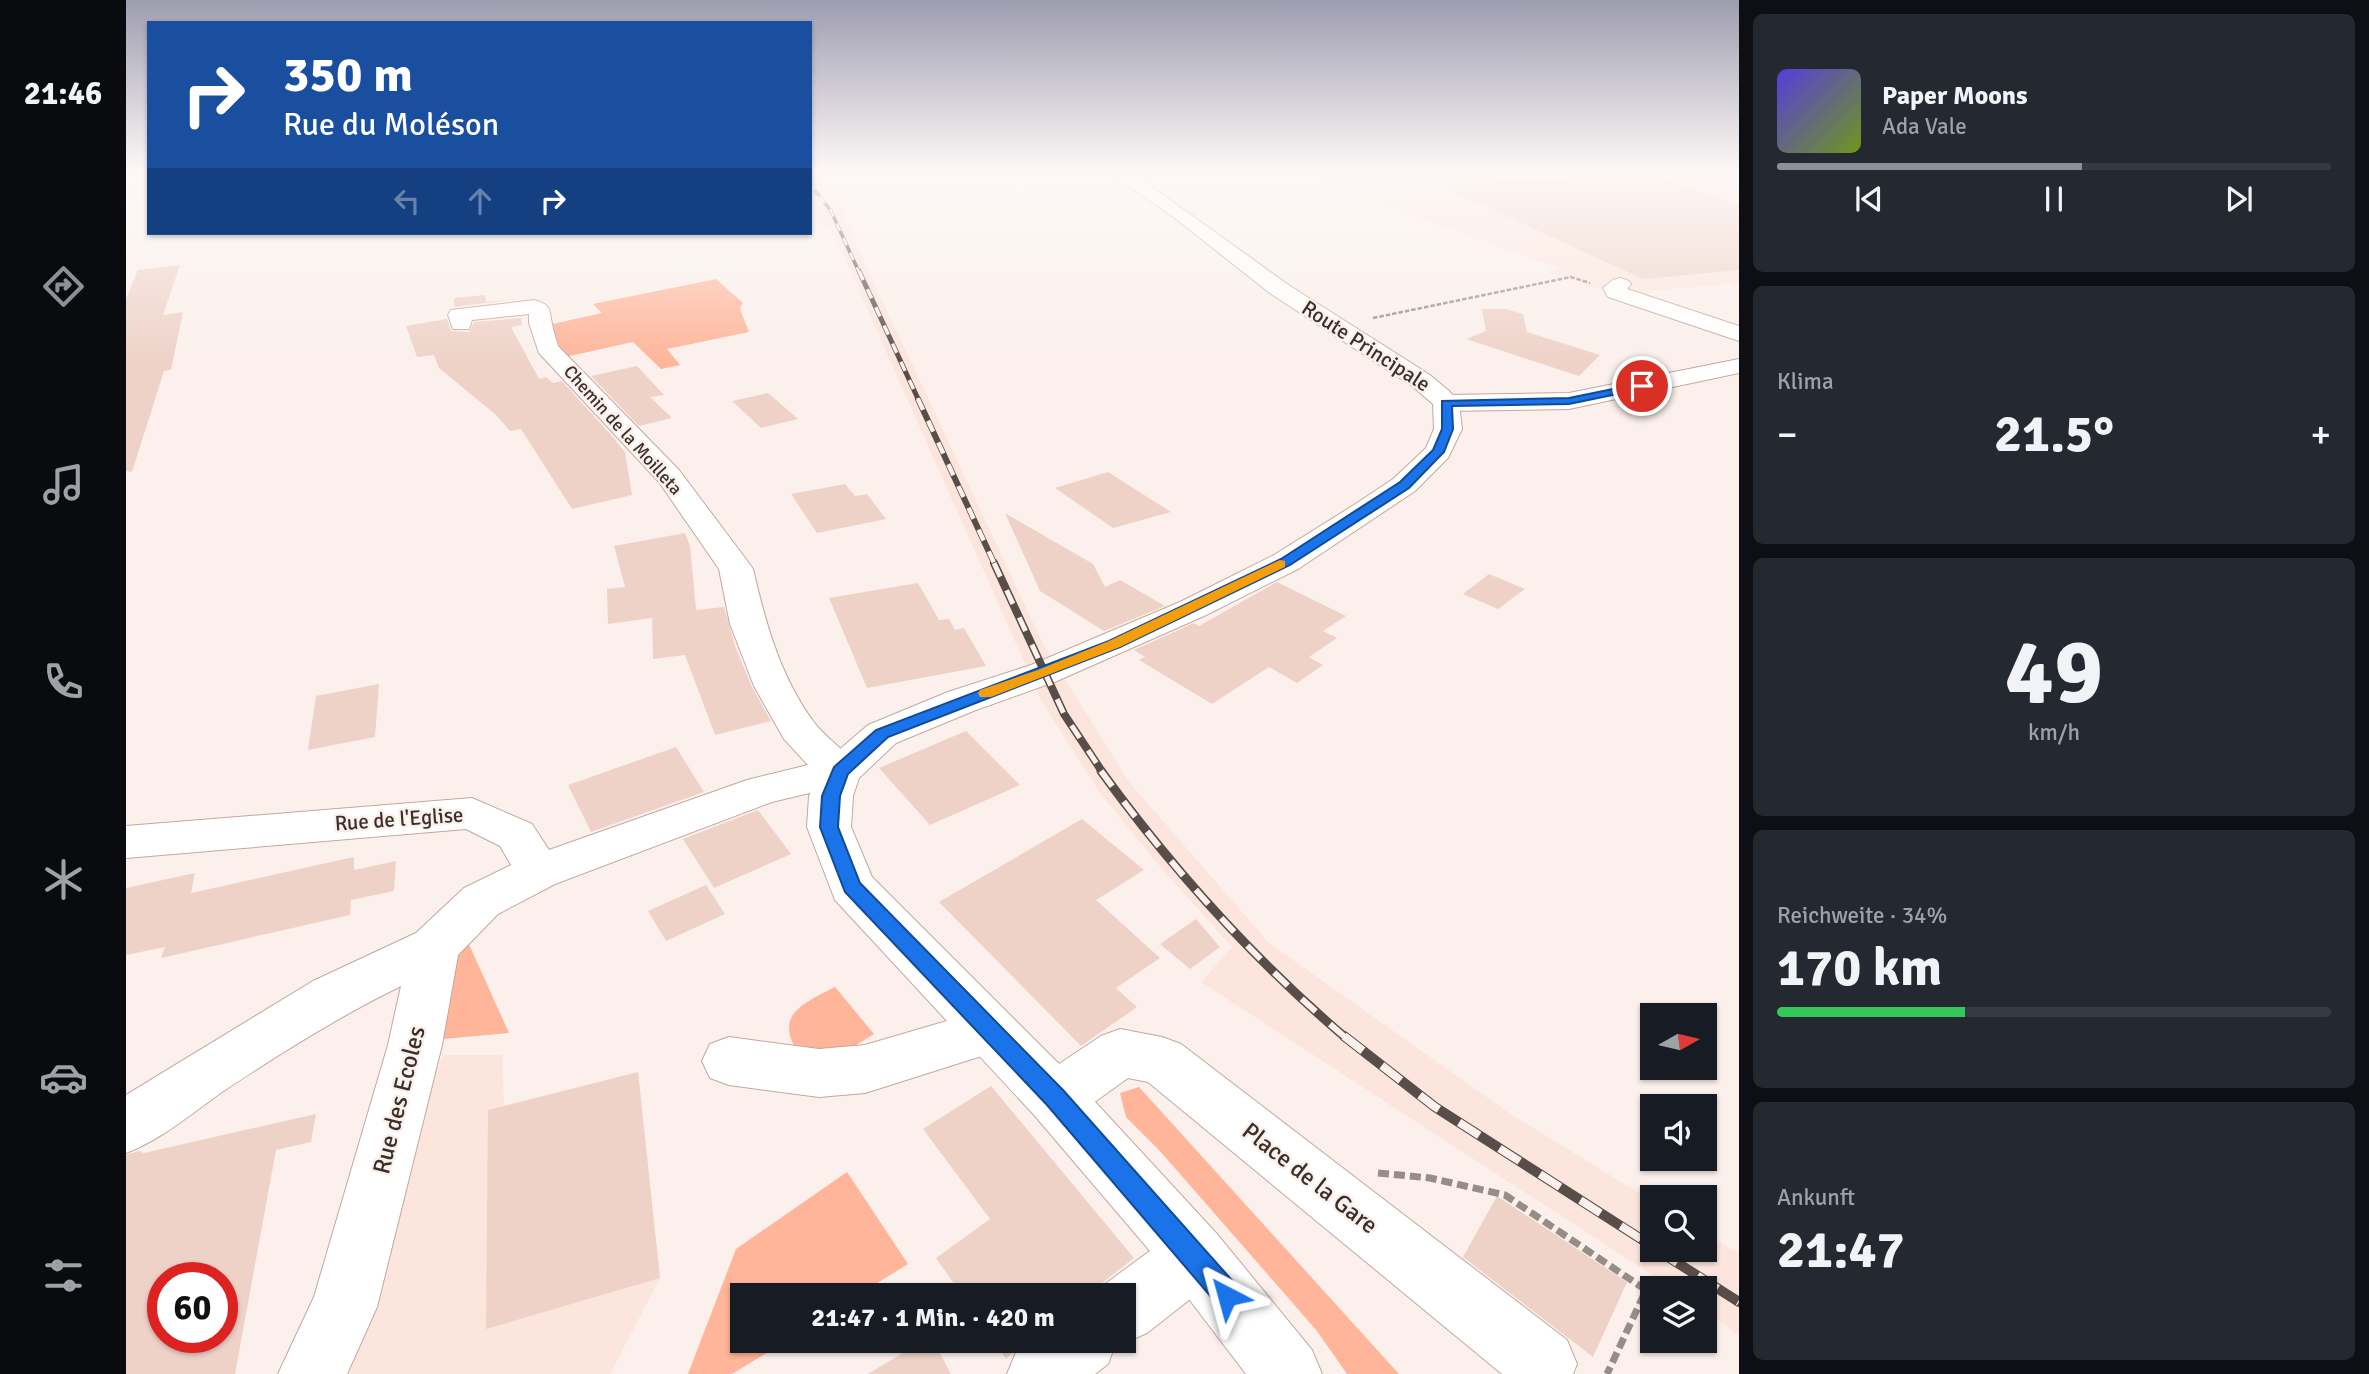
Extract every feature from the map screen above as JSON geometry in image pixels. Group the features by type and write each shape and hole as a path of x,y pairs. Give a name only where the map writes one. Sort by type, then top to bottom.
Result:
{"main road":[{"name":"Route Principale","path":"1207,234 1307,308 1418,376 1446,403 1448,429 1438,452 1404,485 1286,562 1115,644 882,734 841,772 831,796 829,827 852,887 1055,1098 1195,1256 1289,1374"},
{"path":"1618,288 1739,334"},
{"name":"Chemin de la Moilleta","path":"461,324 459,315 520,308 540,309 540,323 547,348 669,475 736,569 748,624 773,686 798,730 841,772"},
{"path":"1446,403 1569,401 1736,368"},
{"path":"126,1127 206,1073 331,996 434,947 481,901 539,872 762,790 841,772"},
{"name":"Rue de l'Eglise","path":"126,842 472,813 516,835 539,872"},
{"name":"Rue des Ecoles","path":"312,1374 344,1307 415,1045 434,947"},
{"path":"729,1060 819,1073 865,1069 991,1031"},
{"name":"Place de la Gare","path":"1055,1098 1120,1054 1162,1061 1329,1192 1545,1371"},
{"path":"1136,1301 1195,1256"},
{"path":"1041,1374 1068,1353"}],"path":[{"path":"1364,320 1571,277 1618,288"},
{"path":"1329,1192 1372,1172 1430,1178 1505,1195 1646,1290 1607,1374"}],"shaded area":[{"path":"833,234 852,234 1044,646 1129,782 1269,943 1512,1115 1640,1194 1640,1262 1717,1262 1717,1240 1739,1254 1739,1336 1717,1319 1717,1276 1654,1276 1201,982 1232,947 1157,863 1100,793 1042,702"},
{"path":"1465,234 1739,234 1739,283 1650,291 1648,295 1655,300 1642,304 1548,272 1560,269"},
{"path":"716,279 743,303 740,309 749,332 667,349 680,365 661,369 633,342 565,357 548,325 602,313 593,304"},
{"path":"467,940 509,1033 443,1039 439,1034 450,952"},
{"path":"835,987 874,1034 838,1056 798,1052 791,1039 791,1019 804,1005"},
{"path":"443,1055 502,1055 504,1106 638,1072 660,1278 610,1374 312,1374 344,1307"},
{"path":"1139,1087 1399,1374 1347,1374 1317,1331 1160,1151 1126,1117 1120,1093"},
{"path":"847,1172 908,1264 877,1283 730,1283 730,1353 766,1353 732,1374 688,1374 736,1249"}],"building":[{"path":"1546,234 1739,234 1739,270 1643,279"},
{"path":"180,265 163,315 183,312 171,370 164,371 132,472 126,471 126,299 138,270"},
{"path":"485,295 486,302 517,299 454,307 454,298"},
{"path":"1482,309 1506,309 1523,314 1527,332 1600,355 1579,376 1466,339 1486,331"},
{"path":"521,318 522,325 511,327 539,379 546,377 553,383 562,381 625,452 632,495 572,509 521,429 510,431 495,414 439,368 434,355 417,357 406,326 447,319 451,331 469,332 474,322"},
{"path":"637,366 664,395 650,397 672,418 639,426 591,376"},
{"path":"768,393 798,419 761,428 732,401"},
{"path":"1108,472 1171,512 1113,528 1055,488"},
{"path":"845,484 855,496 867,494 886,519 817,533 791,494"},
{"path":"1005,513 1093,564 1105,587 1120,580 1165,606 1104,631 1040,591"},
{"path":"685,533 690,546 696,610 724,607 735,646 752,687 771,721 715,735 685,655 653,659 652,618 608,624 607,589 625,587 614,546"},
{"path":"1489,574 1525,589 1498,609 1463,594"},
{"path":"1277,582 1346,616 1323,631 1337,638 1309,657 1323,665 1297,683 1269,667 1212,704 1139,660 1145,657 1134,650 1194,623 1199,626"},
{"path":"918,583 939,620 949,619 955,630 964,628 986,666 867,688 829,598"},
{"path":"379,684 375,737 308,750 316,696"},
{"path":"966,731 1020,785 930,825 879,768"},
{"path":"676,747 704,792 591,832 568,785"},
{"path":"758,810 791,854 714,888 683,839"},
{"path":"1082,819 1144,870 1096,900 1160,958 1116,988 1137,1007 1081,1046 939,902"},
{"path":"354,857 354,870 396,861 394,891 351,900 350,915 161,958 165,947 126,955 126,888 195,873 191,893"},
{"path":"706,885 725,914 666,941 648,911"},
{"path":"1196,919 1220,947 1190,969 1160,944"},
{"path":"638,1072 660,1278 486,1329 488,1110"},
{"path":"991,1086 1134,1258 1102,1283 954,1283 936,1258 990,1219 923,1129"},
{"path":"316,1114 311,1142 276,1150 235,1374 126,1374 126,1155 138,1151 144,1153"},
{"path":"1497,1196 1627,1282 1593,1357 1463,1257"},
{"path":"903,1353 940,1353 951,1374 868,1374"}],"railway":[{"path":"842,234 859,272"},
{"path":"859,271 919,401"},
{"path":"918,399 995,565"},
{"path":"994,563 1064,714 1103,773"},
{"path":"1101,771 1128,808 1216,912 1279,977 1346,1038"},
{"path":"1344,1036 1435,1107 1640,1238"},
{"path":"1676,1262 1739,1302"}],"slow traffic":[{"path":"986,693 1115,644 1280,564"}],"route":[{"path":"1227,1296 1055,1098 852,887 829,827 831,796 841,772 861,750 882,734 1115,644 1286,562 1404,485 1438,452 1448,429 1446,403 1569,401 1642,386"}]}
